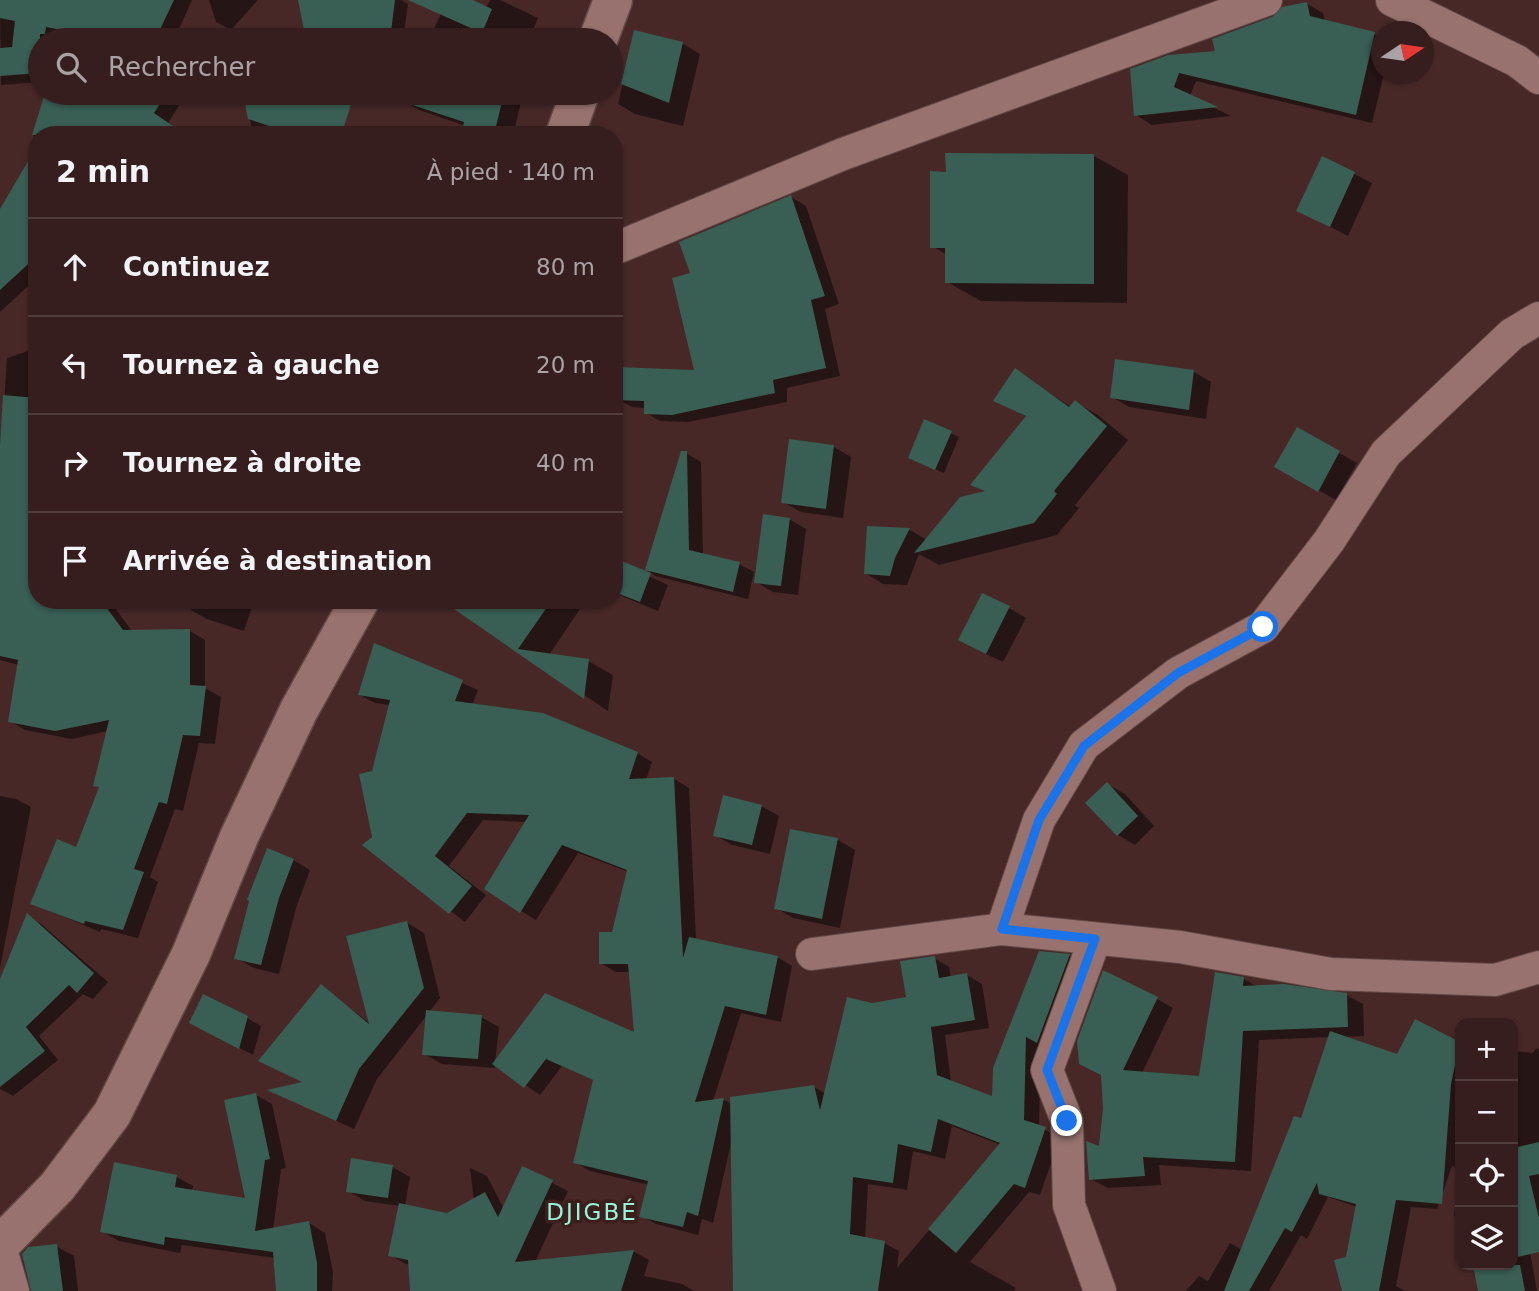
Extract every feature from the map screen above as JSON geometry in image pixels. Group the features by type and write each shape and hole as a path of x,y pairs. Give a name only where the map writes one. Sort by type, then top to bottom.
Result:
{"street":[{"path":"602,28 613,0"},
{"path":"623,245 843,154 1196,14 1266,0"},
{"path":"1392,0 1517,61 1539,78"},
{"path":"568,126 576,105"},
{"path":"1002,929 1039,820 1084,746 1178,673 1263,627 1329,541 1386,453 1512,334 1539,318"},
{"path":"13,1291 0,1246 57,1187 112,1114 191,954 239,837 299,709 355,609"},
{"path":"812,954 1002,929 1180,947 1331,974 1495,980 1539,967"},
{"path":"1095,939 1047,1070 1067,1121 1069,1205 1100,1291"}],"building":[{"path":"0,0 174,0 161,28 28,28 28,74 0,76 0,48 12,47 15,21 0,18"},
{"path":"298,0 395,0 392,28 304,28"},
{"path":"408,0 473,0 492,9 484,28 471,28"},
{"path":"1307,2 1310,16 1371,31 1371,49 1356,115 1179,73 1174,87 1218,107 1134,116 1130,69 1168,55 1215,51 1212,39 1272,17 1282,7"},
{"path":"634,30 683,42 669,103 623,85"},
{"path":"41,105 159,105 154,113 173,126 35,126"},
{"path":"245,105 351,105 344,126 269,126 248,119"},
{"path":"412,105 501,105 496,126 463,126 464,122"},
{"path":"945,153 1094,154 1094,284 945,283 945,248 930,248 930,171 946,172"},
{"path":"1322,156 1355,172 1330,227 1296,211"},
{"path":"28,161 28,264 0,290 0,209"},
{"path":"791,195 825,296 811,300 826,368 773,380 775,393 672,415 644,414 644,401 623,400 623,367 694,370 672,278 690,273 679,242"},
{"path":"1115,359 1194,370 1189,410 1110,398"},
{"path":"1015,368 1069,407 1075,400 1107,426 1054,491 1057,494 1034,523 914,553 960,497 985,491 970,485 1026,416 993,401"},
{"path":"3,395 28,397 28,609 108,609 123,630 190,629 190,685 206,686 200,736 183,735 167,804 159,802 134,869 144,872 123,930 85,921 84,924 30,904 57,839 76,847 99,787 93,786 109,720 55,731 8,722 18,660 0,656 0,445"},
{"path":"924,419 952,431 935,470 908,458"},
{"path":"1297,427 1340,451 1318,492 1274,467"},
{"path":"789,439 834,445 826,509 781,503"},
{"path":"681,451 687,451 689,550 740,562 733,592 645,570"},
{"path":"763,514 790,518 781,586 754,583"},
{"path":"867,526 910,528 895,558 890,576 864,574"},
{"path":"623,562 651,573 640,602 623,595"},
{"path":"982,593 1010,606 986,654 958,640"},
{"path":"454,609 546,609 518,649 589,659 584,699"},
{"path":"374,643 463,680 455,701 543,713 638,752 629,779 674,777 683,958 689,937 778,956 766,1015 725,1006 695,1102 724,1098 698,1216 687,1212 683,1227 639,1217 648,1181 573,1163 593,1080 546,1059 524,1088 492,1064 545,993 634,1032 628,964 599,964 599,932 612,932 627,870 562,845 520,913 484,889 529,815 467,813 435,856 472,886 449,914 362,845 372,837 359,774 372,771 390,700 358,695"},
{"path":"1107,782 1138,816 1117,836 1085,803"},
{"path":"723,795 762,805 752,845 713,836"},
{"path":"790,829 838,838 822,919 774,909"},
{"path":"267,848 294,859 279,898 261,965 234,959 249,901 247,900"},
{"path":"27,913 94,973 77,993 69,985 26,1027 45,1051 0,1087 0,979"},
{"path":"407,921 424,988 359,1069 336,1121 267,1090 302,1082 258,1061 321,984 369,1024 346,936"},
{"path":"1039,951 1070,954 1037,1043 1026,1037 1024,1120 1046,1127 1025,1188 1014,1184 956,1253 928,1229 1000,1143 938,1119 931,1152 898,1144 893,1183 853,1177 850,1234 885,1241 878,1291 733,1291 730,1097 814,1085 820,1110 847,997 872,1003 906,997 900,961 935,956 939,978 967,973 975,1020 931,1027 937,1075 992,1096 993,1068"},
{"path":"1103,970 1158,997 1123,1070 1199,1076 1215,972 1244,977 1243,986 1284,984 1347,993 1348,1027 1243,1031 1235,1162 1143,1157 1145,1176 1089,1180 1086,1141 1099,1146 1103,1108 1101,1075 1079,1064 1077,1041"},
{"path":"203,994 248,1016 239,1049 189,1023"},
{"path":"426,1010 482,1015 478,1059 422,1055"},
{"path":"1415,1019 1455,1039 1442,1204 1396,1200 1379,1291 1342,1291 1334,1260 1346,1257 1356,1204 1319,1194 1317,1183 1292,1232 1285,1228 1249,1291 1224,1291 1294,1116 1301,1118 1330,1031 1397,1054"},
{"path":"256,1093 270,1159 265,1160 255,1231 309,1221 317,1263 317,1291 276,1291 273,1252 165,1237 164,1245 100,1232 114,1162 177,1175 175,1187 245,1198 224,1100"},
{"path":"1539,1142 1539,1174 1529,1176 1539,1218 1539,1252 1518,1257 1518,1207 1518,1147"},
{"path":"351,1158 393,1165 388,1198 346,1192"},
{"path":"522,1166 553,1180 515,1262 634,1250 621,1291 410,1291 408,1260 388,1256 399,1203 447,1213 485,1192 498,1217"},
{"path":"57,1244 63,1291 31,1291 22,1254 28,1247"},
{"path":"1520,1265 1525,1291 1478,1291 1474,1270 1518,1270"}],"district":[{"name":"DJIGBÉ","path":"592,1212"}],"route":[{"path":"1067,1121 1047,1070 1095,939 1002,929 1039,820 1084,746 1178,673 1263,627"}]}
